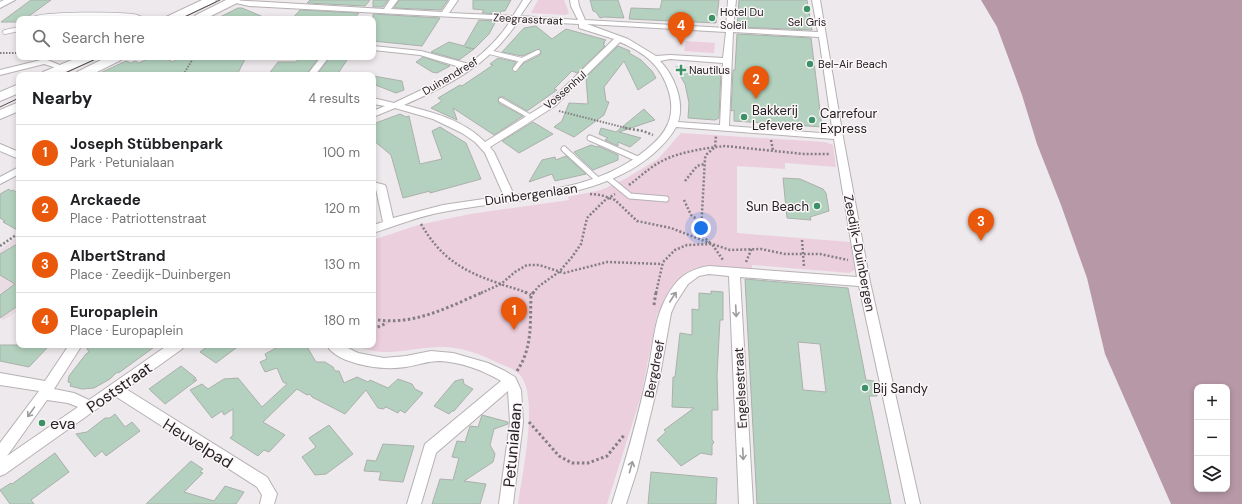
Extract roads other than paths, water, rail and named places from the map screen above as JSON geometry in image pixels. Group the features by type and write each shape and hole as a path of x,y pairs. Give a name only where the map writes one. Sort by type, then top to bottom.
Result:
{"main road":[{"path":"176,16 211,0"},
{"path":"202,16 234,0"},
{"path":"54,72 82,60"},
{"path":"87,72 111,60"},
{"path":"0,97 16,89"},
{"path":"0,116 16,109"}],"street":[{"path":"0,5 11,0"},
{"name":"Zeegrasstraat","path":"234,0 249,4 516,18 583,24 822,35"},
{"path":"386,11 394,0"},
{"path":"444,15 454,0"},
{"name":"Duinendreef","path":"376,113 435,87 470,67 503,37 527,0"},
{"path":"574,0 573,4 583,24 638,48 654,59 667,75 676,100 675,124 838,137"},
{"path":"724,128 732,0"},
{"name":"Zeedijk-Duinbergen","path":"816,0 838,137 864,282 913,504"},
{"path":"367,16 372,10"},
{"name":"Vossenhul","path":"485,146 547,107 583,75 619,39"},
{"path":"376,48 421,53 470,67"},
{"path":"654,59 670,58 727,61"},
{"path":"313,72 323,60"},
{"path":"0,73 44,61 63,68"},
{"path":"376,102 394,105 442,119 464,129 485,146 510,197"},
{"name":"Duinbergenlaan","path":"376,228 417,214 442,208 577,188 604,180 640,160 665,138 675,124"},
{"path":"0,146 16,154"},
{"path":"0,181 16,172"},
{"path":"376,186 381,187 389,223"},
{"name":"Bergdreef","path":"619,504 630,470 654,375 665,313 680,286 689,276 702,270 864,282"},
{"name":"Engelsestraat","path":"734,272 746,504"},
{"path":"0,454 46,391 74,348"},
{"name":"Poststraat","path":"0,469 174,348"},
{"path":"337,348 346,354 377,363 402,362 434,356 451,357 472,363 510,381 430,449 414,504"},
{"path":"0,380 46,391 53,395 84,403 89,407"},
{"name":"Petunialaan","path":"506,504 514,450 516,420 516,394 510,381"},
{"name":"Heuvelpad","path":"115,390 262,482 270,494 267,504"}],"lane":[{"path":"38,16 81,14 135,16"},
{"path":"5,32 16,29"},
{"path":"488,52 522,60"},
{"path":"515,68 522,60 538,52"},
{"path":"501,100 531,117"},
{"path":"590,138 640,160"},
{"path":"564,150 604,180 630,196 666,199"}],"tram line":[{"path":"186,16 220,0"},
{"path":"68,72 94,60"},
{"path":"0,107 16,99"}],"place":[{"name":"Sel Gris","path":"807,9"},
{"name":"Hotel Du Soleil","path":"712,18"},
{"name":"Europaplein","path":"681,45"},
{"name":"Bel-Air Beach","path":"810,64"},
{"name":"Nautilus","path":"681,70"},
{"name":"Arckaede","path":"756,99"},
{"name":"Bakkerij Lefevere","path":"744,117"},
{"name":"Carrefour Express","path":"812,120"},
{"name":"Sun Beach","path":"817,206"},
{"name":"AlbertStrand","path":"981,241"},
{"name":"Joseph Stübbenpark","path":"514,330"},
{"name":"Bij Sandy","path":"865,388"},
{"name":"eva","path":"42,423"}]}
